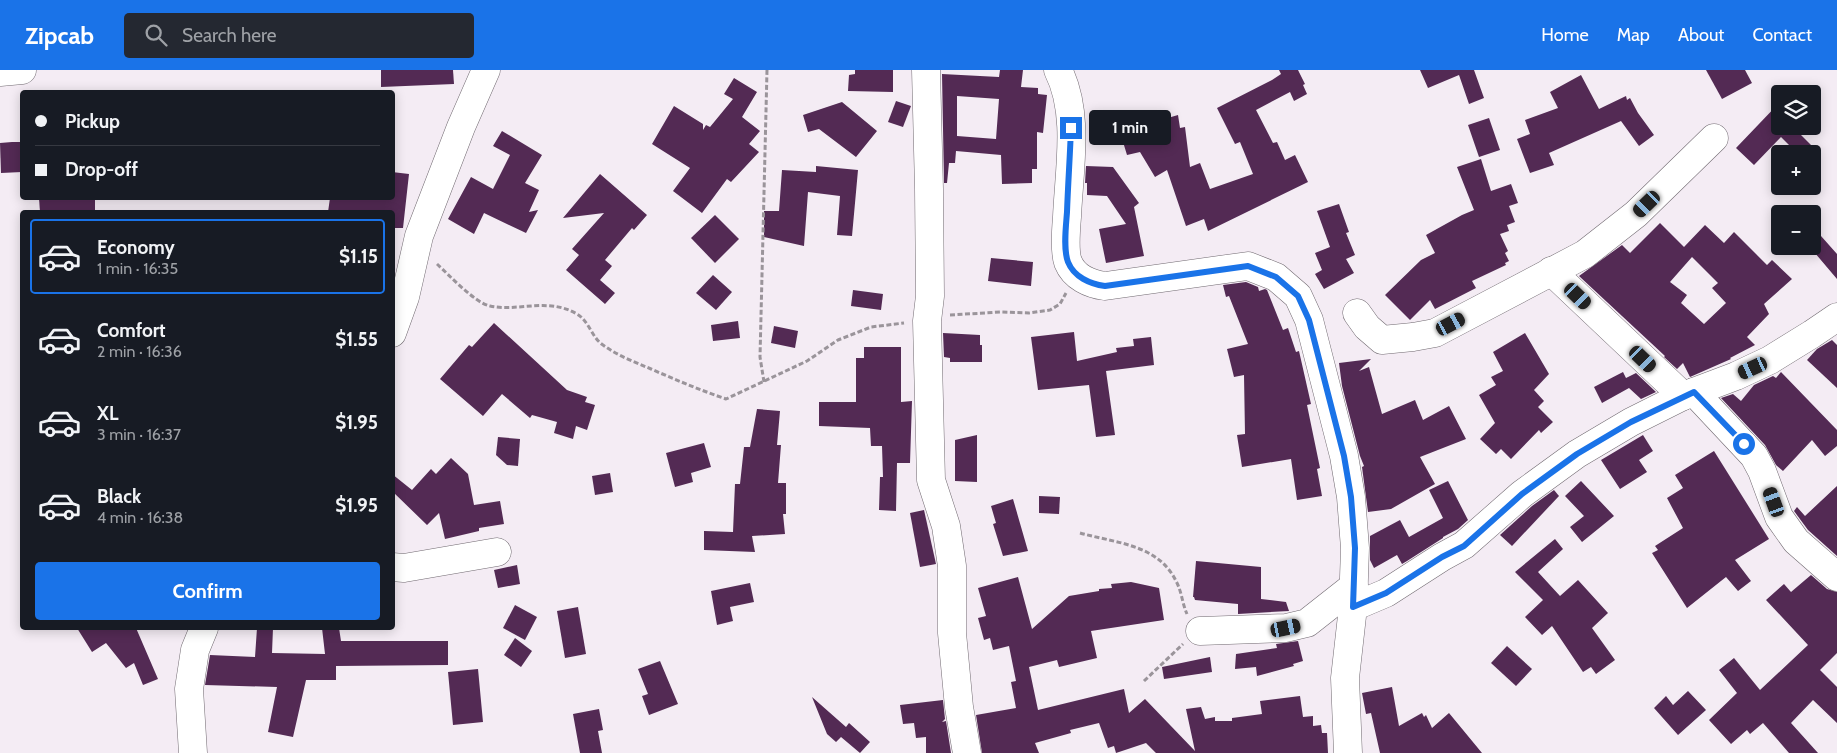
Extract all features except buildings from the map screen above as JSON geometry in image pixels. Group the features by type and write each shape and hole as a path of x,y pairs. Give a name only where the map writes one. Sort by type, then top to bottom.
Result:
{"street":[{"path":"0,72 22,70"},
{"path":"395,325 405,297 419,236 461,127 486,70"},
{"path":"926,70 930,189 930,296 927,319 932,480 946,526 951,558 952,633 959,707 967,753"},
{"path":"1058,70 1070,103 1071,128 1066,236 1068,262 1075,272 1093,285 1105,286 1248,266 1276,277 1298,296 1309,320 1344,456 1352,514 1355,548 1353,596 1345,678 1348,753"},
{"path":"1357,313 1367,327 1382,340 1413,338 1434,333 1585,254 1636,214 1714,138"},
{"path":"1551,271 1754,456 1762,471 1779,517 1796,541 1837,577"},
{"path":"1199,630 1286,628 1307,623 1353,596 1386,593 1442,557 1464,546 1522,494 1577,454 1631,422 1688,394 1736,376 1770,360 1837,317"},
{"path":"395,568 497,552"},
{"path":"193,753 189,689 195,650 203,630"}],"path":[{"path":"764,382 760,357 767,70"},
{"path":"419,236 434,261 465,290 489,306 514,307 538,304 557,306 576,313 588,323 601,344 621,356 694,388 726,399 807,361 838,340 872,327 927,319 1001,312 1029,313 1050,310 1060,304 1075,272"},
{"path":"1080,533 1149,552 1166,567 1176,580 1191,624 1199,630 1144,681"}],"route":[{"path":"1071,128 1066,236 1068,262 1082,279 1093,285 1105,286 1248,266 1276,277 1298,296 1309,320 1344,456 1351,497 1355,548 1353,607 1386,593 1442,557 1464,546 1522,494 1577,454 1631,422 1682,396 1694,392 1744,444"}]}
